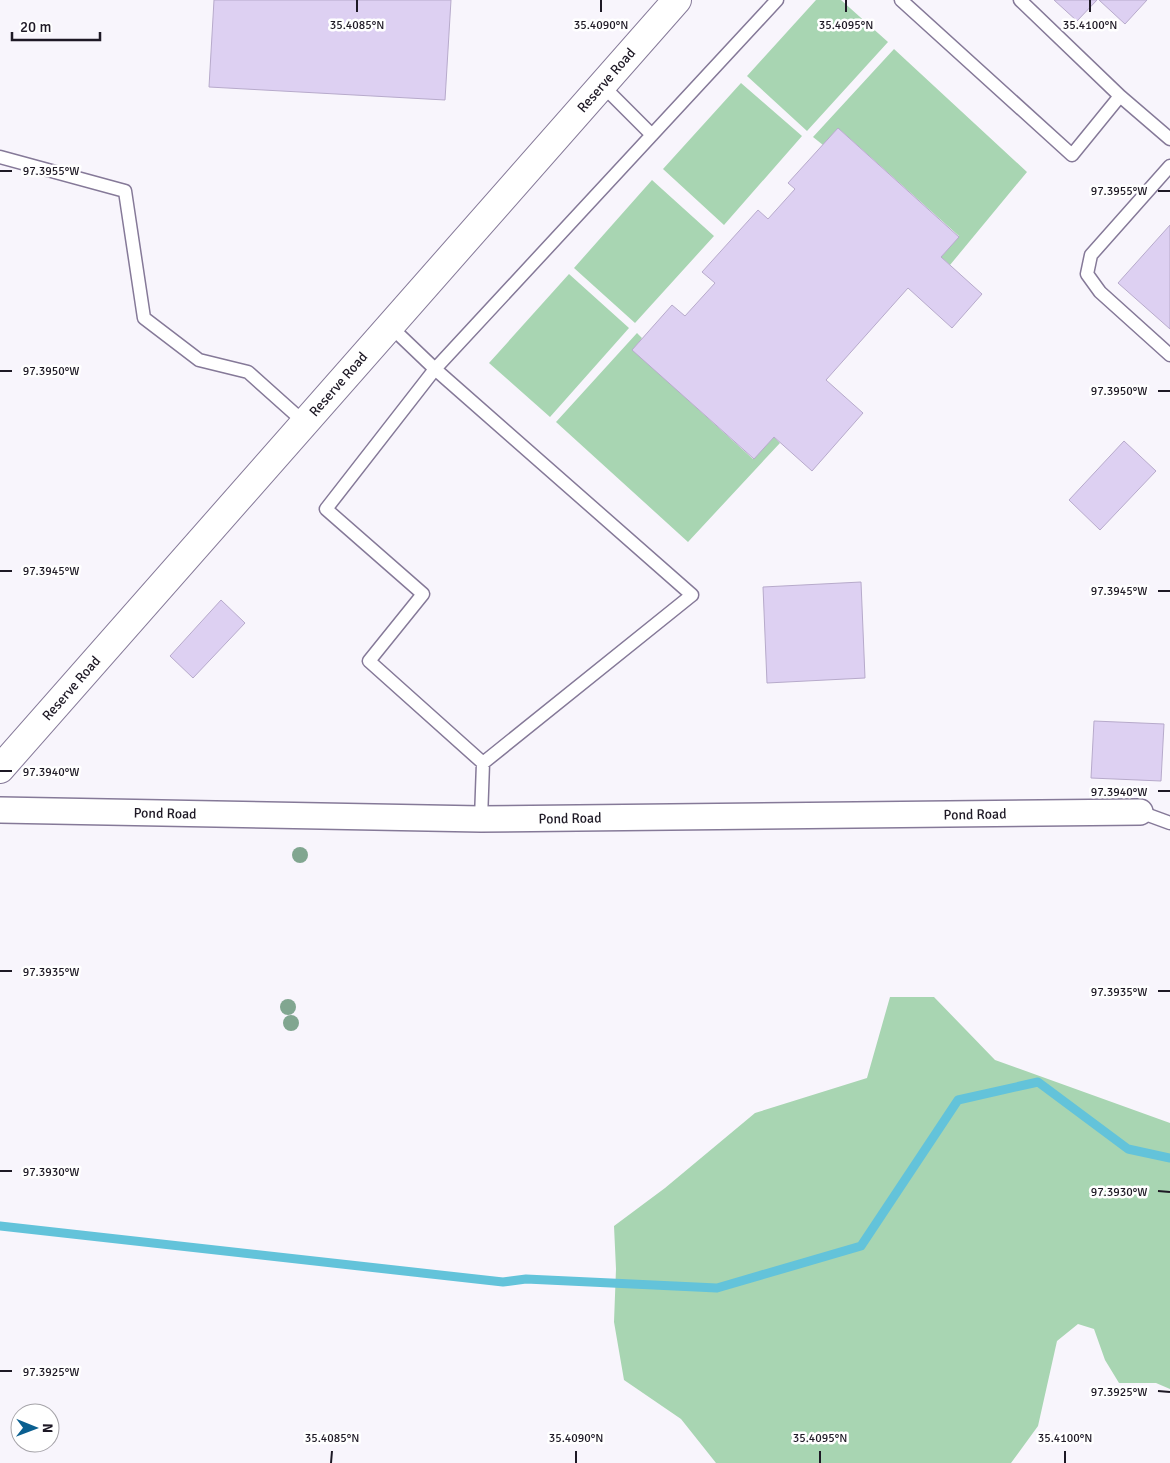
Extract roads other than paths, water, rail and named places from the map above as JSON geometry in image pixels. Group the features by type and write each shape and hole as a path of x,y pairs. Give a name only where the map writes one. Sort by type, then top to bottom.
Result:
{"street":[{"name":"Reserve Road","path":"0,769 677,0"},
{"name":"Pond Road","path":"0,810 480,818 1140,812"}],"lane":[{"path":"483,763 369,661 423,594 326,508 435,369 777,0"},
{"path":"901,0 1072,155 1120,96"},
{"path":"1020,0 1120,96 1170,139"},
{"path":"602,85 652,135"},
{"path":"0,157 125,191 144,318 199,360 248,372 305,422"},
{"path":"1170,166 1091,255 1087,274 1100,292 1170,355"},
{"path":"390,326 435,369 692,595 483,763 480,818"},
{"path":"1140,812 1170,823"}],"waterway":[{"path":"0,1226 503,1282 526,1279 717,1288 861,1246 958,1100 1038,1082 1128,1149 1170,1158"}]}
